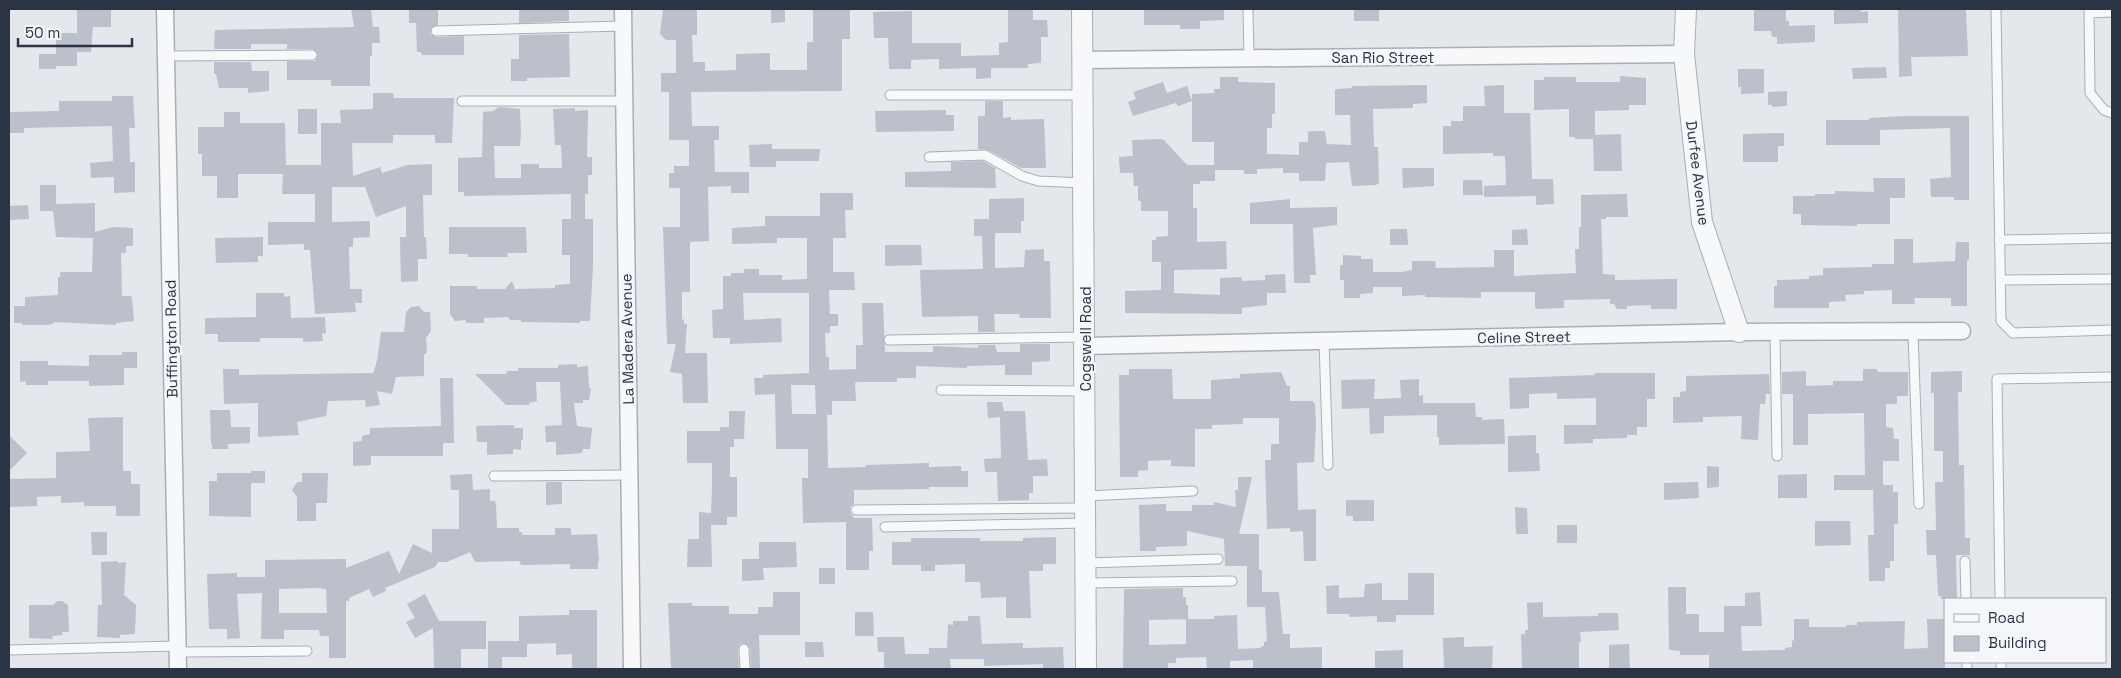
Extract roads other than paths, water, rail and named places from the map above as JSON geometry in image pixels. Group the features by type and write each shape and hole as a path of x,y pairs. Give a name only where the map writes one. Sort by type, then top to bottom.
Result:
{"street":[{"name":"Buffington Road","path":"165,9 178,669"},
{"name":"La Madera Avenue","path":"623,9 632,669"},
{"name":"Cogswell Road","path":"1082,9 1086,669"},
{"name":"Durfee Avenue","path":"1686,9 1684,54 1702,222 1739,332"},
{"name":"San Rio Street","path":"1083,60 1684,54"},
{"name":"Celine Street","path":"1085,342 1324,341 1739,332 1962,331"}],"lane":[{"path":"1248,9 1249,58"},
{"path":"1996,9 2001,321 2013,334 2112,330"},
{"path":"2112,12 2089,11 2090,93 2104,110 2112,113"},
{"path":"436,32 623,26"},
{"path":"166,56 312,55"},
{"path":"890,95 1083,95"},
{"path":"462,101 624,101"},
{"path":"929,156 985,155 1022,176 1038,181 1084,183"},
{"path":"1999,240 2112,238"},
{"path":"2000,280 2112,279"},
{"path":"1774,332 1777,456"},
{"path":"1913,332 1919,504"},
{"path":"889,340 1085,342"},
{"path":"1324,341 1328,465"},
{"path":"2000,598 1997,379 2112,377"},
{"path":"941,390 1085,391"},
{"path":"494,476 629,475"},
{"path":"886,527 1085,509 1193,491"},
{"path":"856,510 1085,509"},
{"path":"1085,573 1218,559"},
{"path":"1965,561 1966,598"},
{"path":"1085,573 1232,581"},
{"path":"744,649 744,669"},
{"path":"9,650 307,650"}]}
